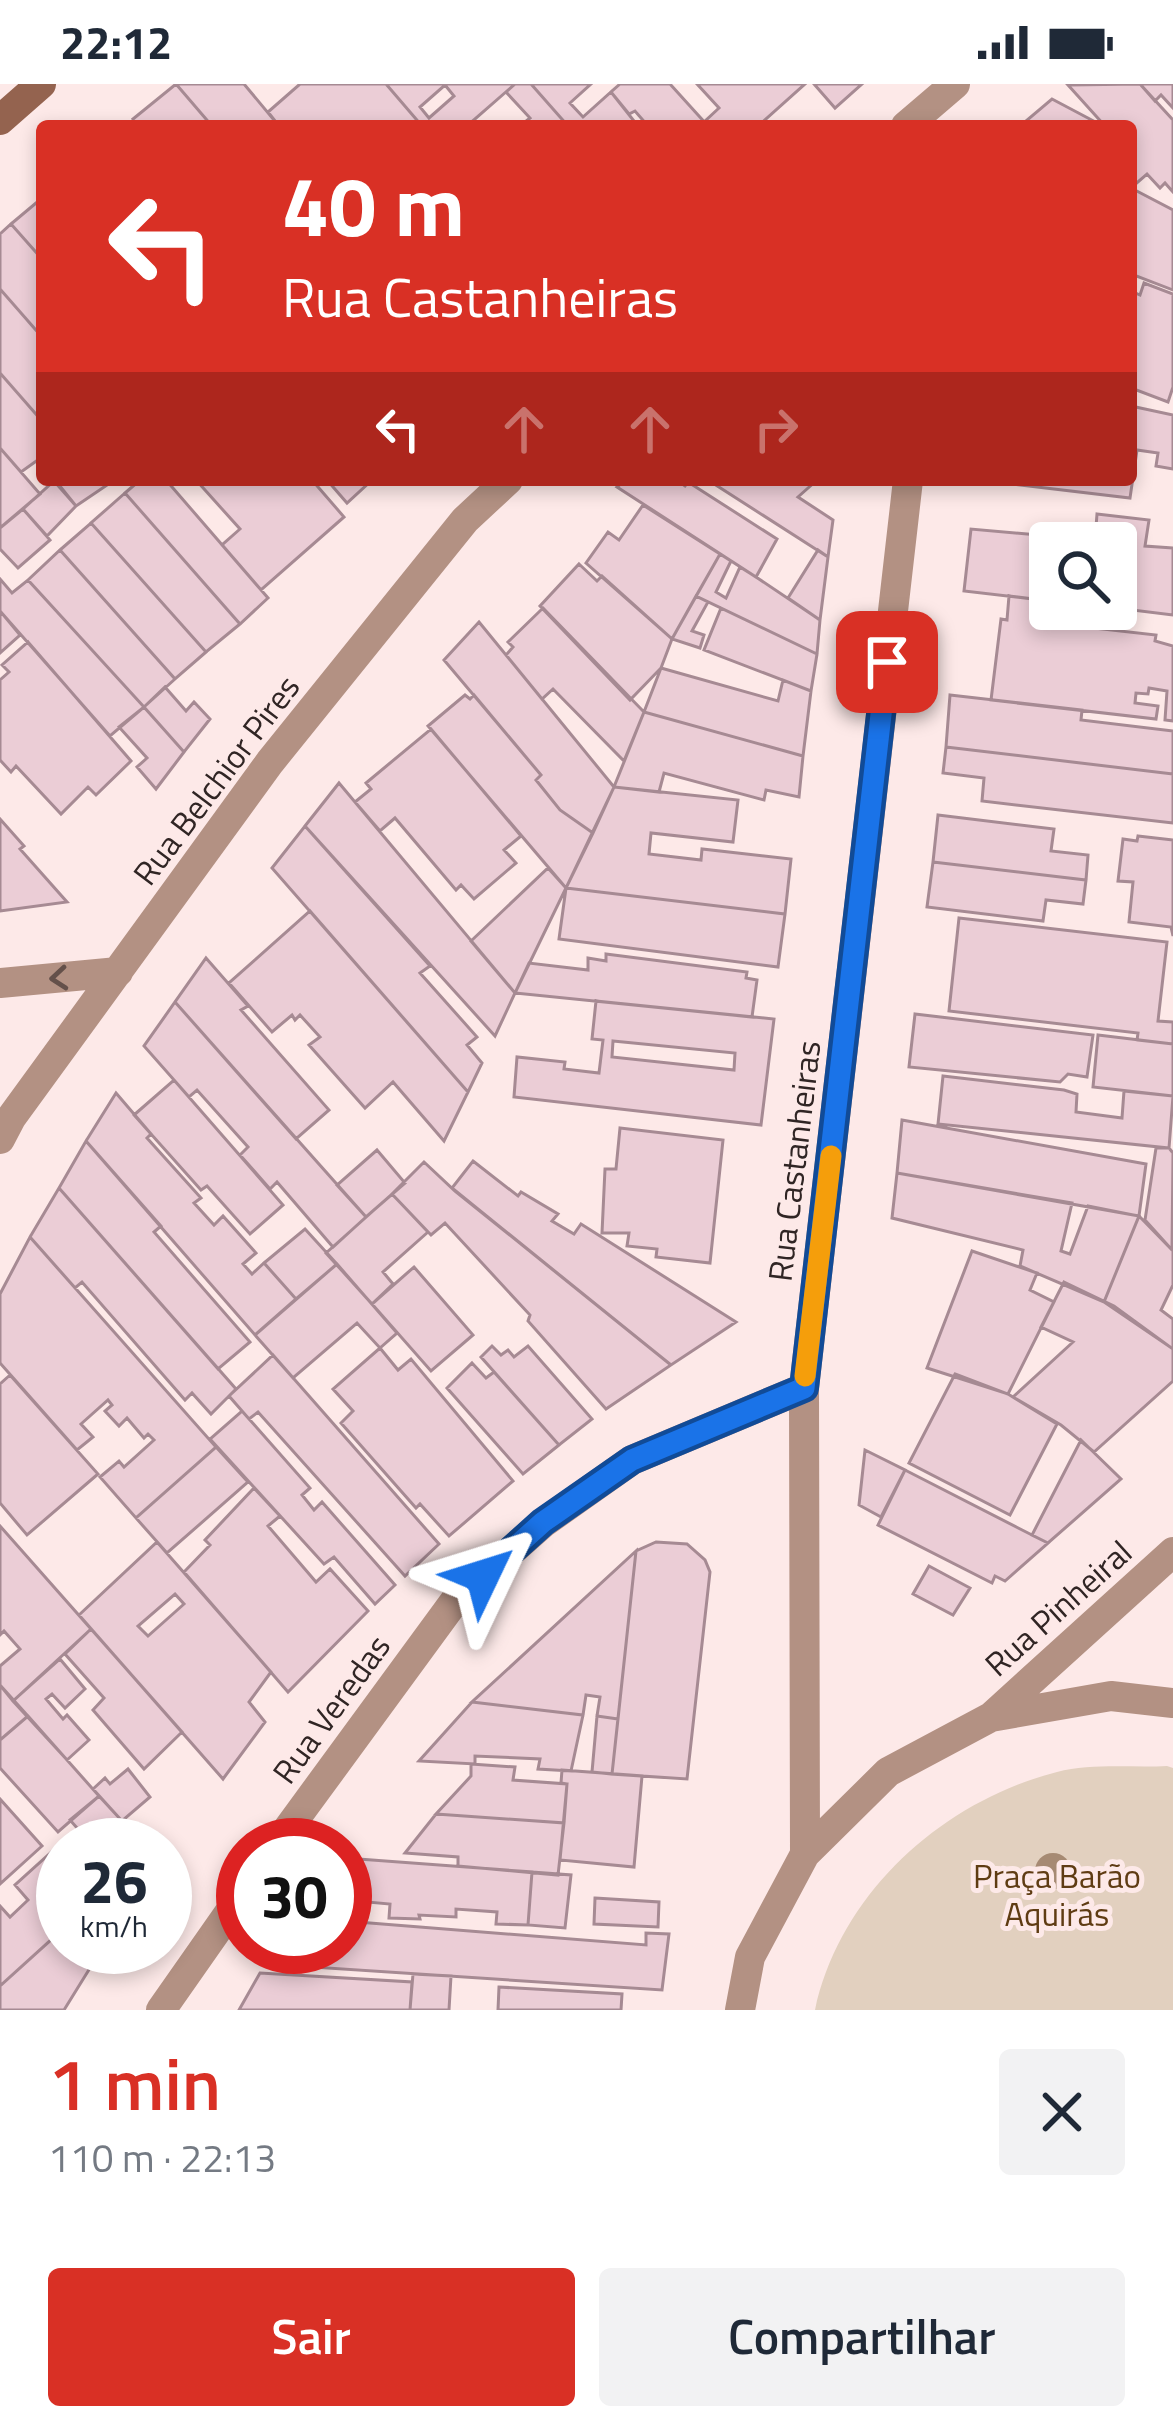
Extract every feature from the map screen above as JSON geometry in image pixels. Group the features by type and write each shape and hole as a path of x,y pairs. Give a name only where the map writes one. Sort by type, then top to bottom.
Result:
{"main road":[{"path":"0,120 41,84"}],"street":[{"path":"913,120 954,85"},
{"path":"950,120 954,85"},
{"name":"Rua Belchior Pires","path":"0,1139 270,762 465,520 502,486"},
{"name":"Rua Castanheiras","path":"805,1853 804,1388 907,486"},
{"path":"0,983 118,972"},
{"name":"Rua Veredas","path":"296,1818 454,1602 543,1522 632,1460 804,1388"},
{"name":"Rua Pinheiral","path":"991,1717 1173,1552"},
{"path":"740,2010 750,1957 805,1853 888,1772 991,1717 1111,1696 1173,1703"},
{"path":"161,2010 216,1932"}],"green space":[{"name":"Praça Barão Aquirás","path":"1173,1768 1173,2010 815,2010 847,1928 872,1891 937,1829 1015,1786 1057,1772"}],"building":[{"path":"176,84 244,84 274,120 207,120"},
{"path":"176,84 207,120 134,120"},
{"path":"300,84 386,84 417,120 274,120 268,112"},
{"path":"386,84 515,84 474,120 417,120","holes":["445,85 454,96 429,118 420,107"]},
{"path":"515,84 531,84 563,120 528,120 506,92"},
{"path":"531,84 591,84 570,103 583,117 611,92 633,120 563,120"},
{"path":"620,84 670,84 703,120 643,120 635,111 629,114 611,92"},
{"path":"697,84 805,84 765,120 706,120 719,108"},
{"path":"814,84 862,84 835,108"},
{"path":"1140,84 1173,84 1173,108 1161,95 1155,101"},
{"path":"1140,84 1173,120 1173,192 1165,183 1160,188 1147,174 1137,183 1137,120 1100,120 1068,85"},
{"path":"1052,99 1092,120 1027,120"},
{"path":"1137,191 1173,210 1173,290 1137,276"},
{"path":"36,203 36,252 11,224"},
{"path":"11,224 36,252 36,330 0,289 0,234"},
{"path":"1144,283 1173,294 1173,387 1168,402 1137,390"},
{"path":"0,289 36,330 36,414 0,373"},
{"path":"0,373 36,414 36,461 21,472 0,448"},
{"path":"1137,407 1173,415 1173,469 1156,466 1158,453 1137,450"},
{"path":"0,448 40,494 0,528"},
{"path":"48,486 58,486 76,506 47,536 23,509"},
{"path":"60,486 106,486 76,506"},
{"path":"133,486 171,486 268,598 240,624 125,493"},
{"path":"201,486 317,486 344,517 261,590 222,545 240,529"},
{"path":"332,486 365,486 347,503"},
{"path":"694,486 777,539 756,577 617,487"},
{"path":"717,486 810,486 798,497 833,520 828,557"},
{"path":"1029,486 1132,486 1130,498"},
{"path":"125,493 240,624 206,652 91,523"},
{"path":"643,505 720,554 672,639 586,563 608,532 619,540"},
{"path":"23,509 50,540 18,568 0,549 0,528"},
{"path":"1097,514 1149,520 1145,546 1173,548 1173,615 1137,611 1137,522 1096,522"},
{"path":"91,523 206,652 175,679 60,550"},
{"path":"971,529 1029,534 1029,599 964,591"},
{"path":"60,550 175,679 144,707 28,580"},
{"path":"818,550 828,557 820,620 788,598"},
{"path":"720,554 731,561 716,592 726,598 740,567 820,620 817,654 696,596"},
{"path":"579,564 597,581 602,576 672,639 661,668 630,700 540,606"},
{"path":"0,579 12,593 28,580 144,707 110,736 0,611"},
{"path":"696,596 708,602 692,631 704,635 700,648 672,639"},
{"path":"1009,596 1029,598 1029,630 1156,635 1155,641 1173,646 1173,721 1165,720 1167,691 1149,688 1148,694 1136,693 1135,703 1158,706 1156,719 991,700 1001,619 1007,620"},
{"path":"543,608 644,712 624,761 553,689 542,699 506,655 513,647 508,642"},
{"path":"721,608 817,654 811,691 704,650"},
{"path":"0,611 20,635 0,653"},
{"path":"479,622 614,787 593,833 560,810 536,780 541,775 444,660"},
{"path":"28,642 131,761 96,795 88,787 61,814 16,766 11,772 0,760 0,680 9,672 2,665"},
{"path":"661,668 778,701 783,680 811,691 803,756 644,712"},
{"path":"165,687 186,711 194,702 210,719 184,752 144,707"},
{"path":"465,695 470,699 474,695 541,775 536,780 560,810 593,833 566,888 428,726"},
{"path":"950,695 1082,710 1081,720 1173,731 1173,774 946,747"},
{"path":"144,707 184,752 156,789 137,767 147,758 119,727"},
{"path":"644,712 803,756 799,797 766,790 764,800 664,773 659,792 614,787"},
{"path":"431,729 521,836 504,850 516,863 474,899 461,885 456,890 395,818 380,831 355,802 371,789 366,783"},
{"path":"946,747 1173,774 1173,823 982,801 984,778 943,773"},
{"path":"339,783 515,993 495,1036 305,826"},
{"path":"614,787 738,800 733,842 651,833 649,854 701,860 702,849 791,859 785,914 566,888"},
{"path":"938,815 1054,829 1051,851 1088,855 1086,880 933,862"},
{"path":"0,819 24,846 20,849 67,902 0,911"},
{"path":"305,826 430,966 420,973 477,1037 467,1045 482,1063 468,1092 272,868"},
{"path":"1138,836 1173,840 1173,936 1171,927 1129,922 1133,882 1118,881 1123,839 1137,841"},
{"path":"933,862 1086,880 1083,904 1046,900 1043,921 927,907"},
{"path":"548,868 566,888 515,993 471,941"},
{"path":"566,888 785,914 778,967 559,939"},
{"path":"310,911 468,1092 444,1141 393,1082 365,1108 309,1045 320,1037 300,1015 295,1020 292,1015 272,1032 229,983"},
{"path":"959,918 1167,942 1158,1021 1173,1022 1173,1044 1137,1040 1138,1033 949,1011"},
{"path":"606,954 747,972 746,978 757,980 752,1017 515,993 529,963 588,970 588,958 606,961"},
{"path":"206,958 248,1006 241,1010 329,1110 296,1139 175,1002"},
{"path":"596,1001 774,1019 761,1125 514,1097 517,1057 565,1062 564,1069 599,1073 603,1040 592,1039","holes":["613,1041 735,1053 734,1070 612,1057"]},
{"path":"175,1002 366,1217 333,1247 277,1182 270,1189 240,1155 248,1147 197,1090 189,1097 144,1046"},
{"path":"915,1014 1093,1035 1087,1077 1068,1074 1060,1082 909,1067"},
{"path":"1098,1035 1173,1044 1173,1096 1093,1087"},
{"path":"943,1076 1064,1090 1077,1094 1076,1112 1122,1118 1124,1091 1173,1096 1169,1148 938,1124"},
{"path":"174,1080 283,1205 250,1234 207,1186 201,1190 134,1115"},
{"path":"116,1093 151,1134 147,1138 201,1198 194,1203 214,1225 223,1216 256,1253 243,1264 252,1274 264,1263 296,1299 255,1335 86,1141"},
{"path":"902,1120 1146,1164 1139,1216 897,1173"},
{"path":"620,1128 723,1140 710,1263 656,1257 657,1249 627,1246 629,1233 602,1233 605,1169 616,1169"},
{"path":"86,1141 161,1226 154,1232 250,1342 218,1369 59,1188"},
{"path":"1156,1148 1169,1148 1173,1153 1172,1250 1145,1220"},
{"path":"377,1150 405,1183 366,1217 337,1185"},
{"path":"473,1161 518,1196 521,1192 558,1214 552,1221 574,1234 581,1224 736,1322 671,1365 452,1188"},
{"path":"424,1162 671,1365 606,1409 528,1321 530,1315 445,1223 431,1235 392,1194"},
{"path":"897,1173 1072,1203 1061,1251 1070,1254 1088,1206 1139,1216 1104,1302 1020,1266 1023,1250 892,1218"},
{"path":"59,1188 236,1389 211,1414 192,1393 185,1400 82,1282 75,1288 30,1237"},
{"path":"392,1194 428,1232 383,1272 393,1284 372,1304 326,1253"},
{"path":"1139,1216 1173,1251 1173,1285 1161,1310 1173,1319 1173,1349 1104,1302"},
{"path":"305,1229 337,1264 296,1299 264,1263"},
{"path":"30,1237 216,1447 136,1518 100,1477 119,1461 124,1467 154,1440 148,1434 144,1438 127,1418 119,1426 105,1411 112,1405 108,1400 81,1424 93,1437 77,1450 0,1363 0,1294"},
{"path":"972,1251 1037,1273 1030,1290 1054,1302 1008,1394 927,1368"},
{"path":"337,1264 397,1333 380,1348 357,1323 293,1378 255,1335"},
{"path":"414,1267 473,1335 431,1371 372,1304"},
{"path":"1064,1282 1114,1306 1173,1349 1173,1381 1094,1452 1061,1425 1013,1397 1073,1342 1041,1327"},
{"path":"492,1346 501,1355 508,1350 514,1357 528,1346 592,1419 559,1445 481,1357"},
{"path":"380,1348 398,1370 411,1359 513,1481 449,1536 420,1504 416,1508 341,1423 353,1411 333,1389"},
{"path":"273,1355 439,1544 405,1576 258,1412 249,1419 229,1396"},
{"path":"472,1363 486,1378 494,1372 559,1445 523,1474 447,1388"},
{"path":"955,1374 1008,1394 1057,1424 1010,1515 909,1463"},
{"path":"10,1375 98,1474 27,1535 0,1503 0,1384"},
{"path":"242,1411 310,1488 302,1495 314,1510 322,1502 395,1585 375,1604 334,1557 324,1564 210,1439"},
{"path":"1081,1440 1121,1479 1048,1543 1032,1535"},
{"path":"216,1447 248,1482 167,1553 136,1518"},
{"path":"865,1450 905,1470 881,1517 859,1505"},
{"path":"905,1470 1048,1543 1005,1581 995,1576 992,1583 878,1525"},
{"path":"254,1488 280,1516 268,1526 316,1582 330,1569 368,1611 288,1692 184,1572 210,1545 205,1540"},
{"path":"0,1526 91,1629 13,1701 0,1685 0,1666 20,1649 4,1631 0,1635"},
{"path":"157,1542 271,1672 249,1702 265,1722 223,1779 79,1615","holes":["175,1594 184,1604 148,1636 138,1626"]},
{"path":"656,1542 687,1544 705,1560 710,1572 687,1779 612,1774 636,1551"},
{"path":"636,1551 618,1719 597,1716 600,1697 586,1695 583,1715 472,1702"},
{"path":"929,1566 970,1588 953,1615 913,1594"},
{"path":"91,1629 182,1732 144,1769 93,1710 104,1698 65,1654"},
{"path":"60,1659 85,1689 65,1708 52,1694 46,1699 89,1740 67,1760 13,1701"},
{"path":"0,1685 28,1716 0,1740"},
{"path":"472,1702 583,1715 571,1771 538,1769 540,1759 475,1756 475,1764 419,1761"},
{"path":"28,1716 99,1796 74,1818 45,1818 0,1768 0,1740"},
{"path":"597,1716 618,1719 612,1774 592,1772"},
{"path":"471,1764 515,1767 513,1780 567,1784 564,1823 436,1814 471,1776"},
{"path":"128,1769 150,1797 119,1818 93,1789 105,1778 110,1784"},
{"path":"562,1770 642,1776 634,1867 560,1860 567,1784 561,1783"},
{"path":"99,1796 119,1818 72,1818"},
{"path":"0,1799 36,1839 36,1851 0,1884"},
{"path":"436,1814 564,1823 558,1875 458,1866 458,1857 405,1853"},
{"path":"372,1860 532,1872 528,1925 496,1924 497,1912 456,1909 456,1917 389,1918 390,1904 372,1902"},
{"path":"36,1866 36,1953 0,1986 0,1906 10,1917 28,1900 15,1885"},
{"path":"532,1872 571,1875 565,1928 528,1925"},
{"path":"595,1898 659,1902 658,1927 594,1924"},
{"path":"372,1923 646,1945 646,1933 669,1934 662,1990 372,1971"},
{"path":"36,1953 36,1974 86,1974 64,2010 0,2010 0,1986"},
{"path":"259,1974 412,1982 410,2010 239,2010"},
{"path":"413,1974 451,1976 449,2010 410,2010"},
{"path":"499,1987 622,1994 621,2010 498,2010"}],"slow traffic":[{"path":"805,1376 831,1156"}],"route":[{"path":"483,1576 543,1522 632,1460 804,1388 887,662"}]}
